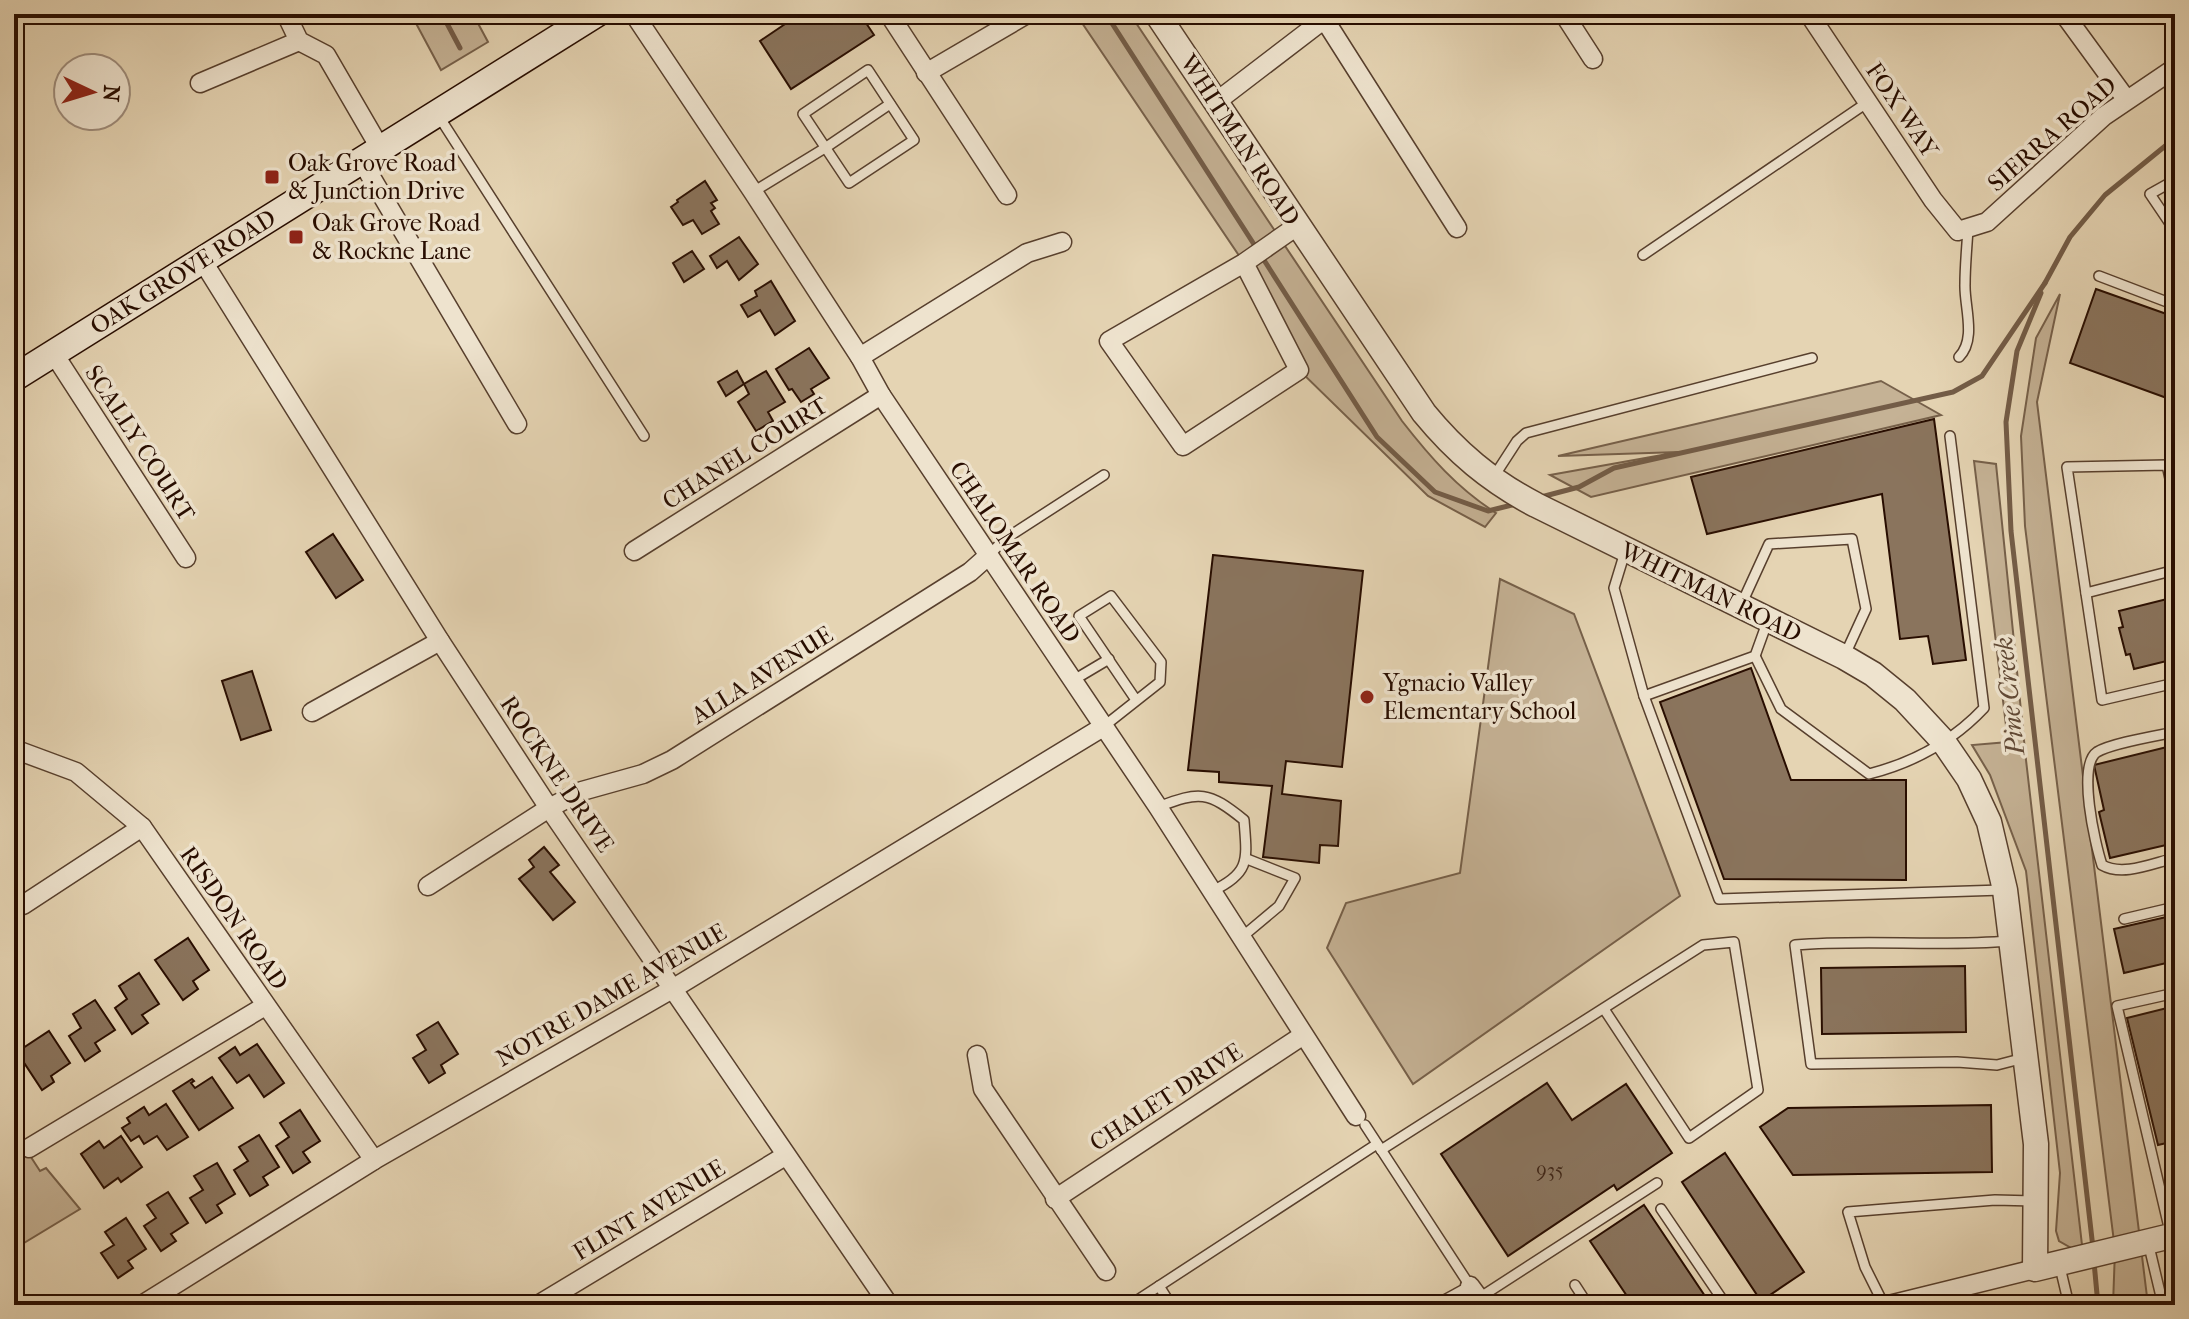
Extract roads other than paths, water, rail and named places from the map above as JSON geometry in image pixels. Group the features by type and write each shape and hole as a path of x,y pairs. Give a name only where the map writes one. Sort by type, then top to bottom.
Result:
{"main road":[{"name":"OAK GROVE ROAD","path":"14,378 596,14"}],"street":[{"path":"286,14 299,41 326,55 370,154 517,424"},
{"name":"CHALOMAR ROAD","path":"634,14 860,357 881,395 1158,807 1302,1036 1360,1120"},
{"path":"889,14 1007,195"},
{"path":"926,73 1027,14"},
{"name":"WHITMAN ROAD","path":"1157,14 1216,102 1289,232 1447,441 1492,480 1515,494 1873,674 1905,700 1943,741 1969,779 1989,822 2005,890 2036,1144 2037,1201 2057,1264"},
{"path":"1564,14 1593,59"},
{"name":"FOX WAY","path":"1809,14 1933,200 1963,229"},
{"path":"2064,14 2126,99"},
{"path":"1216,102 1325,16 1457,228"},
{"path":"200,83 299,41"},
{"name":"SIERRA ROAD","path":"1963,229 1987,222 2126,99 2175,68"},
{"path":"1244,263 1299,370 1183,446 1109,341 1244,263 1289,232"},
{"path":"860,357 1027,253 1062,242"},
{"name":"ROCKNE DRIVE","path":"202,260 440,641 549,808 889,1305"},
{"name":"SCALLY COURT","path":"54,354 186,558"},
{"name":"CHANEL COURT","path":"634,551 881,395"},
{"name":"ALLA AVENUE","path":"428,886 549,808 582,791 643,774 672,760 970,572 988,556"},
{"path":"312,712 440,641"},
{"name":"NOTRE DAME AVENUE","path":"142,1305 374,1160 674,988 1103,727"},
{"name":"RISDON ROAD","path":"14,749 76,772 142,827 374,1160"},
{"path":"23,905 142,827"},
{"path":"29,1148 265,1006"},
{"name":"CHALET DRIVE","path":"1055,1199 1302,1036"},
{"path":"977,1055 983,1089 1106,1271"},
{"name":"FLINT AVENUE","path":"538,1305 785,1156"},
{"path":"1886,1305 1935,1299 2164,1237"}],"lane":[{"path":"868,70 914,140 849,183 825,148 803,114 868,70"},
{"path":"1643,255 1868,102"},
{"path":"753,192 890,104"},
{"path":"436,112 644,436"},
{"path":"2175,180 2150,194 2175,231"},
{"path":"1959,357 1967,341 1963,229"},
{"path":"2099,276 2175,305"},
{"path":"1492,480 1517,441 1526,433 1812,358"},
{"path":"1768,620 1755,656 1781,709 1869,774 1899,766 1966,727 1984,708 1950,436"},
{"path":"2175,501 2167,465 2067,467 2102,700 2175,683"},
{"path":"988,556 1005,539 1104,475"},
{"path":"1740,606 1769,544 1852,539 1866,609 1844,657"},
{"path":"1625,550 1614,588 1644,696 1719,899 2005,890"},
{"path":"2086,593 2175,570"},
{"path":"1103,727 1160,682 1161,662 1111,596 1079,616 1136,700"},
{"path":"1644,696 1755,656"},
{"path":"1072,681 1109,659"},
{"path":"2175,732 2099,750 2088,765 2091,816 2102,865 2111,870 2124,870 2175,858"},
{"path":"1158,807 1191,795 1221,802 1244,820 1247,859 1231,882 1212,891"},
{"path":"1242,938 1279,906 1295,878 1247,859"},
{"path":"2124,919 2175,907"},
{"path":"2011,941 1845,941 1795,945 1811,1064 1957,1062 1997,1065 2024,1058"},
{"path":"1130,1305 1703,945 1734,942 1758,1090 1689,1138 1604,1009"},
{"path":"2163,1305 2164,1237 2117,1006 2175,993"},
{"path":"1360,1120 1478,1296"},
{"path":"1422,1305 1478,1296 1657,1183"},
{"path":"1886,1305 1865,1267 1848,1212 1995,1200 2037,1201"},
{"path":"1661,1209 1726,1305"},
{"path":"2057,1264 2069,1305"},
{"path":"1575,1285 1588,1305"},
{"path":"1159,1286 1171,1305"}],"waterway":[{"path":"442,14 460,48"},
{"path":"1106,14 1257,249"},
{"name":"Pine Creek","path":"2045,283 2070,237 2105,195 2175,138"},
{"path":"1262,257 1377,437 1435,492 1488,511 1516,504"},
{"path":"1541,497 1579,487 1614,468 1953,392 1982,376 2045,283"},
{"name":"Pine Creek","path":"2041,293 2017,351 2006,422 2011,531 2093,1248"},
{"name":"Pine Creek","path":"2094,1262 2098,1305"}],"place":[{"name":"Oak Grove Road & Junction Drive","path":"272,177"},
{"name":"Oak Grove Road & Rockne Lane","path":"296,237"},
{"name":"Ygnacio Valley Elementary School","path":"1367,697"}]}
